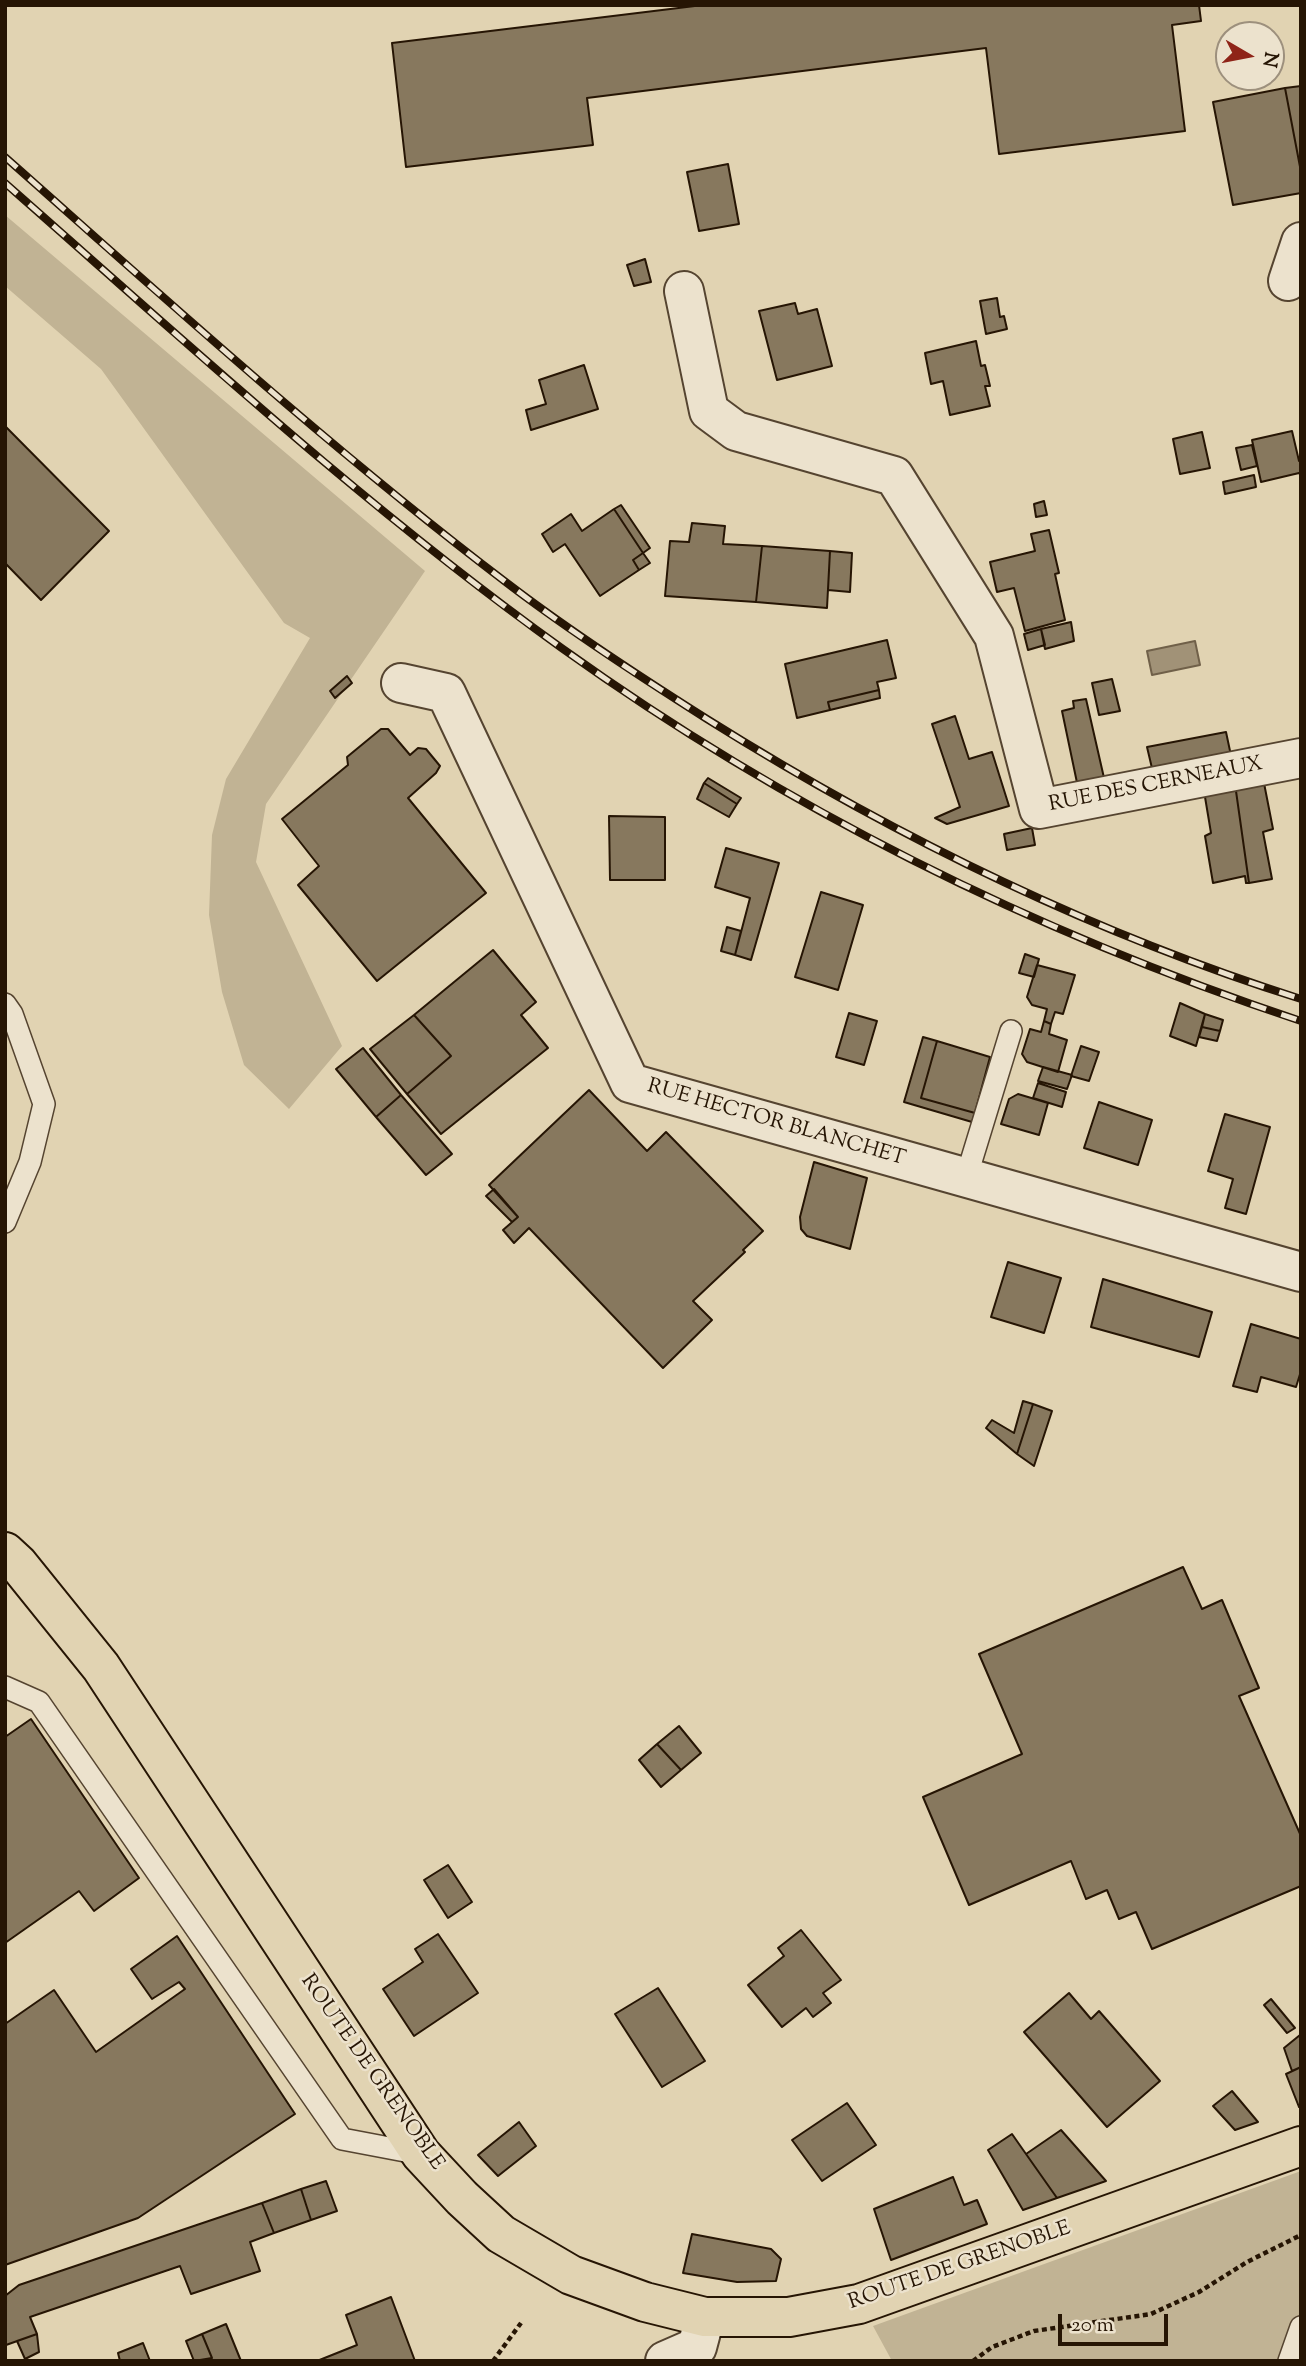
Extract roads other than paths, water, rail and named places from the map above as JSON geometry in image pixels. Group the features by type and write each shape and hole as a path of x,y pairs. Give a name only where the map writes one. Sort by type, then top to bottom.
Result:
{"main road":[{"name":"ROUTE DE GRENOBLE","path":"5,1552 18,1564 101,1667 421,2154 462,2198 501,2234 571,2275 645,2302 705,2317 789,2317 859,2304 1301,2146"}],"street":[{"path":"1288,281 1301,242"},
{"name":"RUE DES CERNEAUX","path":"684,291 709,411 736,431 894,476 993,636 1039,809 1301,758"},
{"name":"RUE HECTOR BLANCHET","path":"401,683 446,693 630,1083 1301,1272"},
{"path":"665,2361 697,2347 705,2317"}],"lane":[{"path":"5,1004 12,1014 44,1104 30,1163 5,1222"},
{"path":"966,1178 1012,1031"},
{"path":"5,1687 39,1702 342,2139 421,2154"},
{"path":"1289,2361 1301,2327"}],"railway":[{"path":"5,157 252,375 378,481 531,601 656,687 777,762 995,878 1146,944 1301,999"},
{"path":"5,183 348,482 490,595 649,708 826,815 918,863 1107,949 1203,987 1301,1021"}]}
